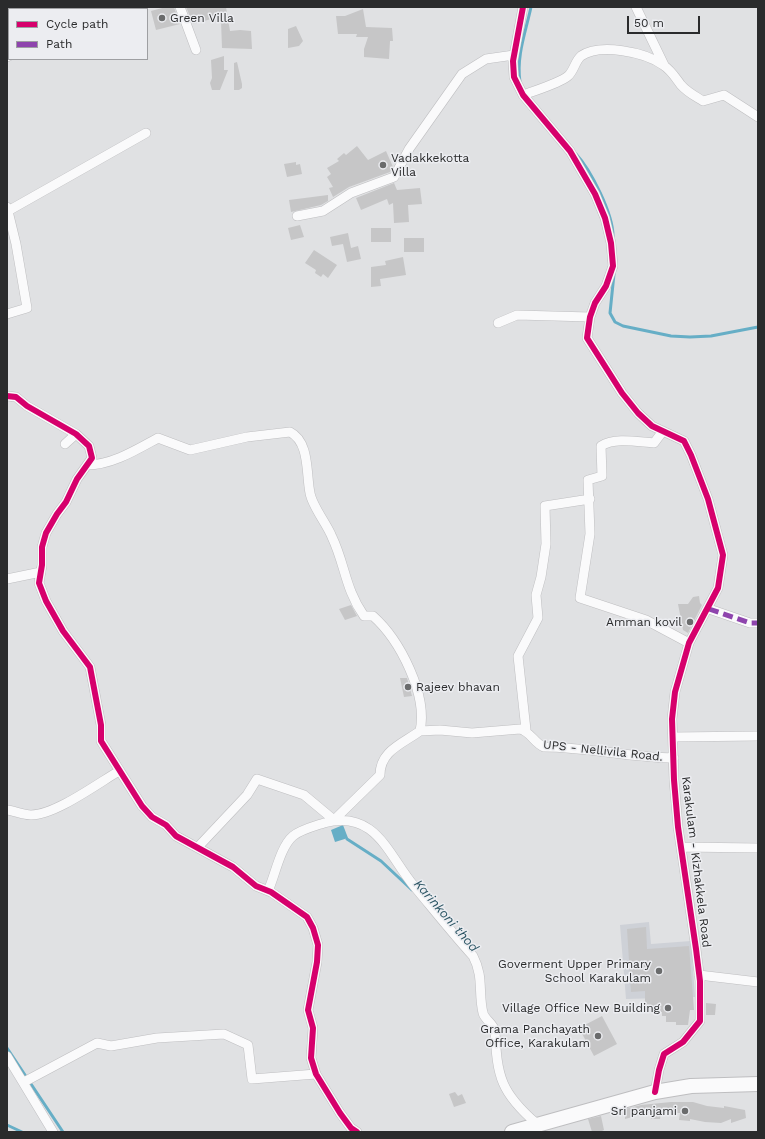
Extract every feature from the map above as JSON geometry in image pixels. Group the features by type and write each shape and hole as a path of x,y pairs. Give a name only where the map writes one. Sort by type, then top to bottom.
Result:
{"main road":[{"path":"512,1132 534,1124 655,1092 691,1086 758,1084"}],"street":[{"path":"180,7 196,50"},
{"path":"523,7 514,55 514,77 525,94 570,151 595,194 605,218 611,242 612,266 606,286 590,317 587,338 622,393 638,413 652,426 663,431 654,442 619,441 601,446 602,476 588,480 590,499 590,534 580,598 646,620 689,643"},
{"path":"636,7 664,65"},
{"path":"525,94 547,85 555,84 569,75 579,57 590,51 604,50 639,55 664,65 671,70 690,94 703,102 724,94 758,117"},
{"path":"297,216 322,212 351,193 394,177 408,149 462,74 486,59 514,55"},
{"path":"7,314 27,308 16,244 7,209 146,133"},
{"path":"498,323 517,315 590,317"},
{"path":"7,396 16,397 27,406 76,434 89,446 92,458 46,533 42,547 39,583 46,601 63,631 90,667 101,725 101,740 142,806 152,817 166,826 176,836 233,867 256,886 268,891 307,917 314,928 318,945 317,962 308,1010 312,1028 311,1058 316,1074 340,1113 357,1132"},
{"name":"Karakulam - Kizhakkela Road","path":"655,1092 664,1054 683,1042 700,1021 699,975 674,780 672,719 676,692 689,643 718,588 723,555 716,523 691,455 684,441 663,431"},
{"path":"87,464 98,465 130,453 158,438 190,450 272,434 290,432 299,437 304,450 310,495 333,538 352,597 364,616 373,616 387,631 399,648 411,673 422,711 423,719 420,731"},
{"path":"65,444 76,434"},
{"path":"334,820 380,776 380,765 384,756 420,731 440,730 472,733 512,728 526,730 518,656 538,618 536,595 541,577 546,544 545,506 590,499"},
{"path":"7,579 41,572"},
{"path":"708,609 750,623 758,623"},
{"name":"UPS - Nellivila Road.","path":"526,730 538,744 544,746 594,749 657,758 674,758"},
{"path":"673,737 758,736"},
{"path":"7,810 29,815 42,815 54,810 119,771"},
{"path":"198,847 246,795 257,779 304,795 334,820"},
{"path":"268,891 284,849 293,836 334,820 354,821 376,835 394,856 414,886 473,956 479,967 481,978 483,1014 494,1026 502,1080 514,1103 534,1124"},
{"path":"682,848 758,848"},
{"path":"699,975 758,982"},
{"path":"24,1082 97,1043 111,1046 157,1038 224,1034 248,1045 252,1079 316,1074"},
{"path":"7,1056 53,1132"}],"shaded area":[{"name":"Goverment Upper Primary School Karakulam","path":"649,922 651,944 691,941 695,997 626,999 620,925"}],"water":[{"path":"343,825 348,838 335,842 331,830"}],"building":[{"name":"Green Villa","path":"166,7 174,7 180,24 156,30 151,11"},
{"path":"186,7 226,7 230,31 251,31 252,49 222,48 221,21 216,22 215,18 193,24"},
{"path":"363,9 366,27 392,28 393,41 390,41 389,59 364,57 364,49 368,37 356,37 357,34 338,34 336,16 345,16"},
{"path":"296,26 303,41 299,46 288,48 288,29"},
{"path":"224,56 224,70 228,70 220,90 212,90 210,83 212,78 211,60"},
{"path":"237,62 242,88 239,90 234,90 234,63"},
{"path":"357,146 368,160 386,151 393,167 390,172 349,187 333,197 329,188 333,187 327,177 331,174 327,168 339,161 337,159 344,153 346,155"},
{"path":"296,162 296,165 300,164 302,174 287,177 284,164"},
{"path":"394,183 397,190 420,188 422,204 408,205 409,222 394,223 393,203 389,205 387,199 361,210 356,198"},
{"path":"328,195 328,201 321,205 291,212 289,200"},
{"path":"300,225 304,237 291,240 288,228"},
{"path":"371,228 391,228 391,242 371,242"},
{"path":"348,233 351,248 358,246 361,259 347,262 343,244 332,246 330,237"},
{"path":"404,238 424,238 424,252 404,252"},
{"path":"314,250 337,265 328,278 323,274 321,277 315,273 316,270 305,263"},
{"path":"403,257 406,275 380,279 381,286 371,287 371,267 386,265 385,261"},
{"name":"Amman kovil","path":"699,596 700,603 702,605 688,633 683,630 678,604 688,604 693,597"},
{"path":"351,605 357,616 345,620 339,609"},
{"name":"Rajeev bhavan","path":"400,678 407,678 412,696 404,697"},
{"name":"Goverment Upper Primary School Karakulam","path":"646,927 647,949 689,946 694,1010 690,1010 688,1025 676,1025 676,1022 666,1022 666,1016 662,1016 662,1012 645,1012 645,991 631,992 627,929"},
{"path":"706,1003 716,1004 715,1015 706,1015"},
{"name":"Grama Panchayath Office, Karakulam","path":"602,1016 617,1044 594,1056 579,1028"},
{"path":"455,1092 458,1096 462,1094 466,1103 454,1107 449,1094"},
{"path":"671,1102 693,1102 707,1106 724,1108 724,1106 745,1110 746,1118 731,1123 731,1119 721,1123 690,1119 690,1121 679,1120 680,1113 661,1113 660,1119 651,1119 651,1112 625,1119 625,1109 641,1105"},
{"path":"601,1116 604,1130 600,1132 592,1132 588,1119"}],"waterway":[{"path":"520,82 520,53 531,7"},
{"path":"576,154 588,170 600,193 609,216 613,236"},
{"path":"614,274 610,313 615,322 623,326 671,336 690,337 711,336 758,327"},
{"name":"Karinkoni thod","path":"347,839 381,861 412,890"},
{"path":"7,1048 63,1132"},
{"path":"7,1125 22,1132"}],"marked path":[{"path":"709,609 750,623 758,623"}],"cycle path":[{"path":"523,7 513,61 514,77 523,95 570,151 595,194 605,218 611,243 613,266 606,286 595,303 590,317 587,338 622,393 638,413 652,426 684,441 708,499 723,555 718,588 689,643 675,692 672,719 674,780 678,827 700,981 700,1021 683,1042 664,1054 655,1092"},
{"path":"7,396 16,397 27,406 76,434 89,446 92,458 77,479 66,502 46,533 42,547 42,565 39,583 46,601 63,631 90,667 101,725 101,741 142,806 152,817 166,825 176,836 233,867 256,886 271,892 307,917 313,928 318,945 317,962 308,1010 313,1028 311,1058 316,1074 340,1113 351,1128 357,1132"}],"place":[{"name":"Green Villa","path":"162,18"},
{"name":"Vadakkekotta Villa","path":"383,165"},
{"name":"Amman kovil","path":"690,622"},
{"name":"Rajeev bhavan","path":"408,687"},
{"name":"Goverment Upper Primary School Karakulam","path":"659,971"},
{"name":"Village Office New Building","path":"668,1008"},
{"name":"Grama Panchayath Office, Karakulam","path":"598,1036"},
{"name":"Sri panjami","path":"685,1111"}]}
